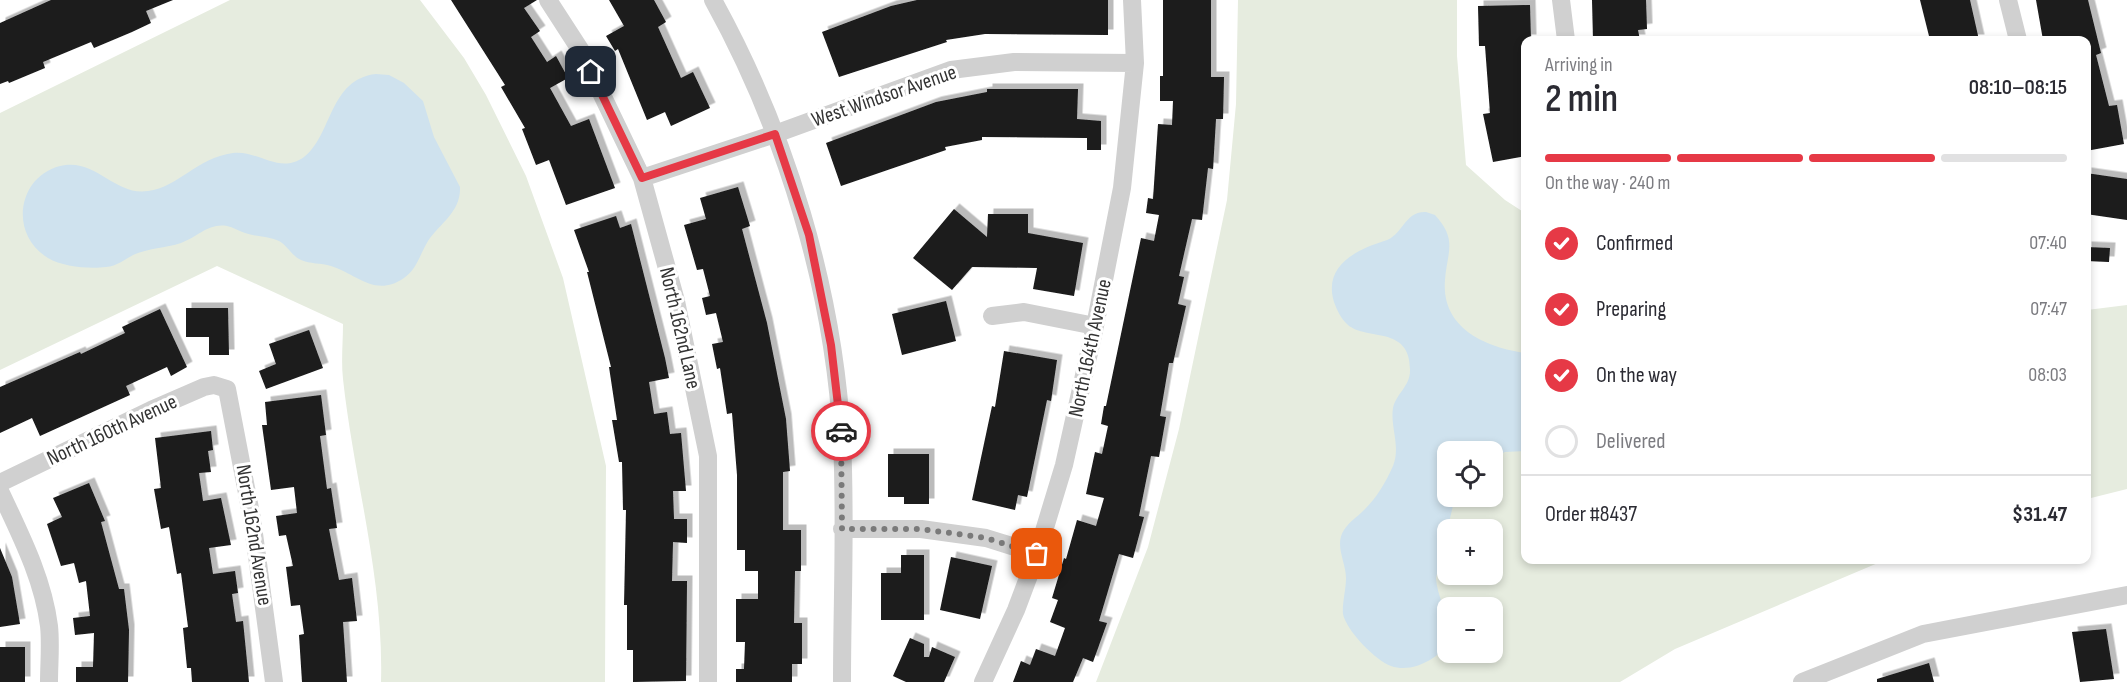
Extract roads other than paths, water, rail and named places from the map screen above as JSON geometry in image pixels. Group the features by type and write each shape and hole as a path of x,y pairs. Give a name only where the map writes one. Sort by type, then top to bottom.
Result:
{"street":[{"name":"North 162nd Lane","path":"548,0 581,51 642,178 676,301 708,456 708,682"},
{"path":"713,0 740,48 775,134 809,235 831,345 842,441 842,682"},
{"name":"North 164th Avenue","path":"983,682 1016,610 1037,554 1064,465 1095,326 1122,188 1135,63 1132,0"},
{"path":"1561,0 1566,36"},
{"path":"2008,0 2017,36"},
{"name":"West Windsor Avenue","path":"642,178 775,134 951,70 1014,62 1135,63"},
{"path":"992,316 1024,312 1095,326"},
{"name":"North 160th Avenue","path":"0,483 204,387 214,385 227,389"},
{"name":"North 162nd Avenue","path":"227,389 252,519 274,682"},
{"path":"0,491 29,553 40,589 49,627 49,682"},
{"path":"842,529 921,529 986,538 1037,554"},
{"path":"1802,682 1923,633 2127,595"}],"water":[{"path":"376,74 389,75 404,83 423,101 434,137 460,187 457,203 449,217 428,241 412,270 394,284 375,285 331,266 301,260 279,241 227,226 209,228 181,243 145,251 114,265 99,268 76,267 54,261 36,248 27,235 23,222 23,208 27,194 34,182 46,172 60,166 84,167 125,188 148,191 169,184 208,160 233,153 252,155 277,163 295,162 313,148 340,97 349,86 361,78"},
{"path":"1426,212 1435,215 1447,232 1449,254 1445,280 1446,297 1450,311 1458,323 1481,340 1521,352 1521,451 1503,453 1503,441 1437,441 1437,507 1453,507 1450,519 1437,519 1436,578 1440,597 1437,597 1437,655 1417,666 1401,668 1391,666 1378,658 1362,644 1345,621 1343,610 1346,572 1340,542 1346,527 1372,501 1393,466 1396,444 1392,415 1397,398 1409,376 1408,356 1396,340 1356,330 1348,325 1336,308 1332,289 1333,279 1344,261 1363,249 1390,238 1413,215"}]}
